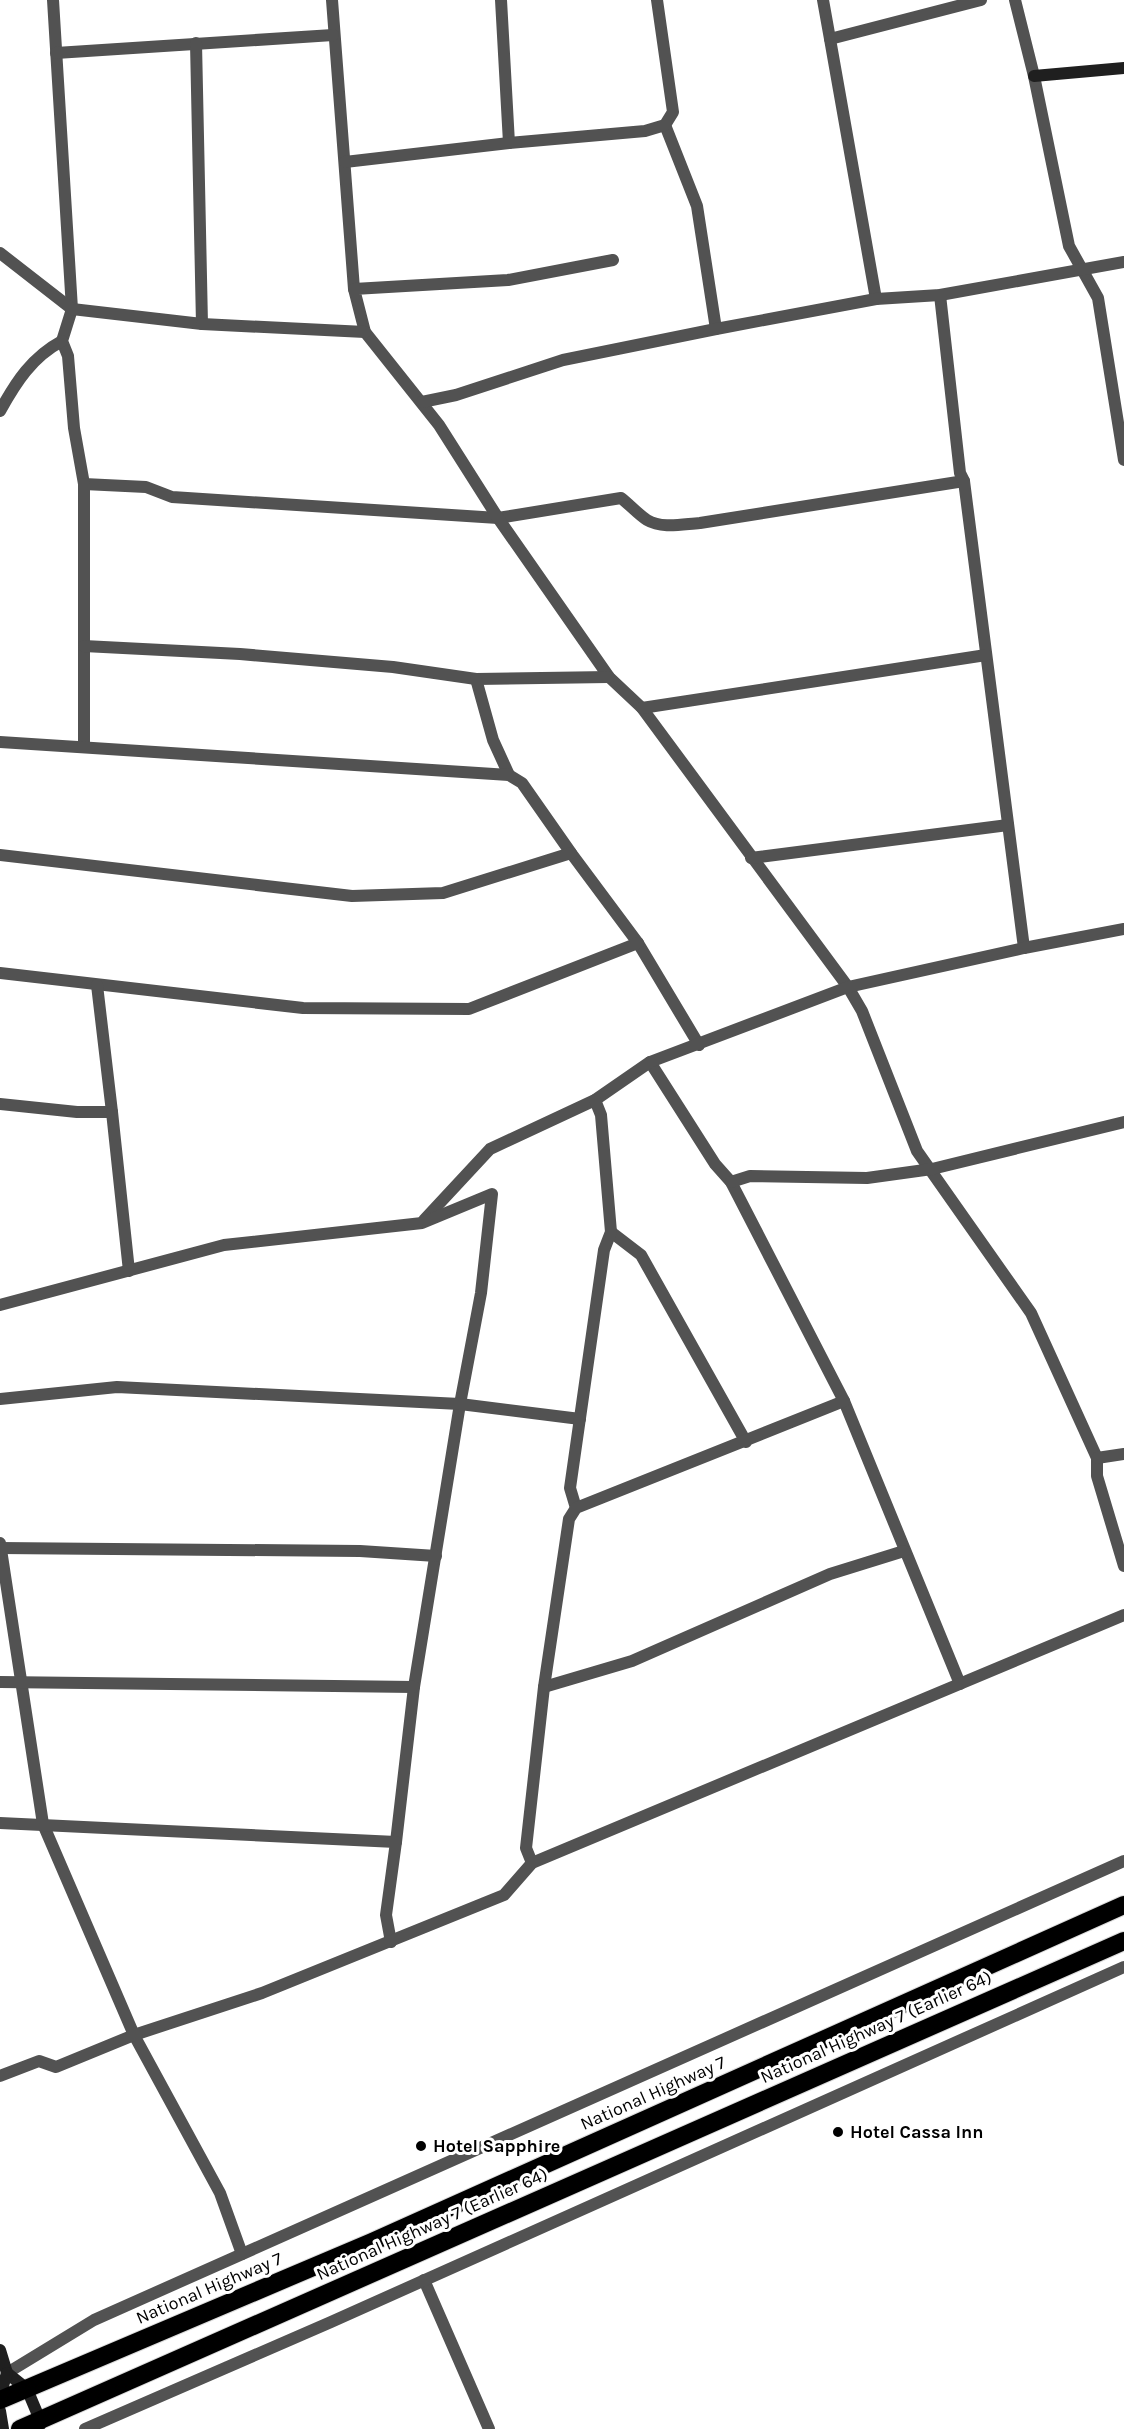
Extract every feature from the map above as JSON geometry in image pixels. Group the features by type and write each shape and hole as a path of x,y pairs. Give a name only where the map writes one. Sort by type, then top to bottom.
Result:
{"highway":[{"name":"National Highway 7","path":"0,2400 372,2242 1124,1905"},
{"name":"National Highway 7 (Earlier 64)","path":"20,2429 40,2425 1124,1941"}],"street":[{"path":"53,0 72,309 62,341 68,356 74,428 84,484 84,747"},
{"path":"332,0 354,290 365,332 422,402 498,518 609,677 642,708 848,987 862,1011 917,1151 932,1169 1031,1313 1097,1458 1097,1476 1124,1566"},
{"path":"501,0 509,143"},
{"path":"345,162 509,143 645,131 665,125 673,112 657,0"},
{"path":"823,0 876,298"},
{"path":"830,39 981,0"},
{"path":"1015,0 1034,76 1069,246 1098,298 1124,460"},
{"path":"56,53 333,35"},
{"path":"196,43 202,324"},
{"path":"1034,76 1124,68"},
{"path":"665,125 697,206 716,329"},
{"path":"0,253 72,309 202,324 365,332"},
{"path":"354,290 508,280 613,260"},
{"path":"422,402 456,396 563,360 716,329 876,298 940,295 1124,262"},
{"path":"940,295 960,473 964,481 1024,948"},
{"path":"0,411 16,383 45,350 62,341"},
{"path":"84,484 146,487 172,496 498,518 621,498 647,520 664,525 700,523 964,481"},
{"path":"84,646 287,658 393,667 476,679 609,677"},
{"path":"642,708 986,655"},
{"path":"476,679 493,740 509,776"},
{"path":"0,742 509,776 522,783 638,943 699,1045"},
{"path":"751,858 1008,825"},
{"path":"0,855 352,896 442,893 571,853"},
{"path":"422,1223 490,1149 595,1100 650,1062 848,987 1024,948 1124,929"},
{"path":"0,973 303,1008 469,1009 638,943"},
{"path":"97,985 129,1271"},
{"path":"650,1062 715,1164 731,1182 844,1401 960,1683"},
{"path":"576,1508 570,1488 604,1250 611,1232 601,1115 595,1100"},
{"path":"0,1104 77,1112 112,1112"},
{"path":"731,1182 750,1176 867,1178 932,1169 1124,1122"},
{"path":"0,1305 224,1245 422,1223 492,1194 481,1293 460,1404 414,1687 386,1916 391,1942"},
{"path":"611,1232 641,1255 746,1442"},
{"path":"0,1399 117,1387 460,1404 580,1419"},
{"path":"532,1863 526,1848 544,1687 569,1519 576,1508 844,1401"},
{"path":"1097,1458 1124,1454"},
{"path":"242,2254 220,2193 134,2035 43,1824 0,1547 360,1551 436,1556"},
{"path":"544,1687 632,1661 830,1574 904,1551"},
{"path":"0,2076 39,2061 56,2067 134,2035 262,1993 391,1942 504,1895 532,1863 1124,1615"},
{"path":"0,1682 414,1687"},
{"path":"0,1823 396,1842"},
{"path":"3,2374 94,2320 571,2110 1124,1861"},
{"path":"85,2429 1124,1967"},
{"path":"424,2280 489,2429"},
{"path":"0,2350 3,2374 0,2395"},
{"path":"3,2374 27,2389 40,2425"},
{"path":"0,2411 3,2429"}],"place":[{"name":"Hotel Cassa Inn","path":"838,2132"},
{"name":"Hotel Sapphire","path":"421,2146"}]}
